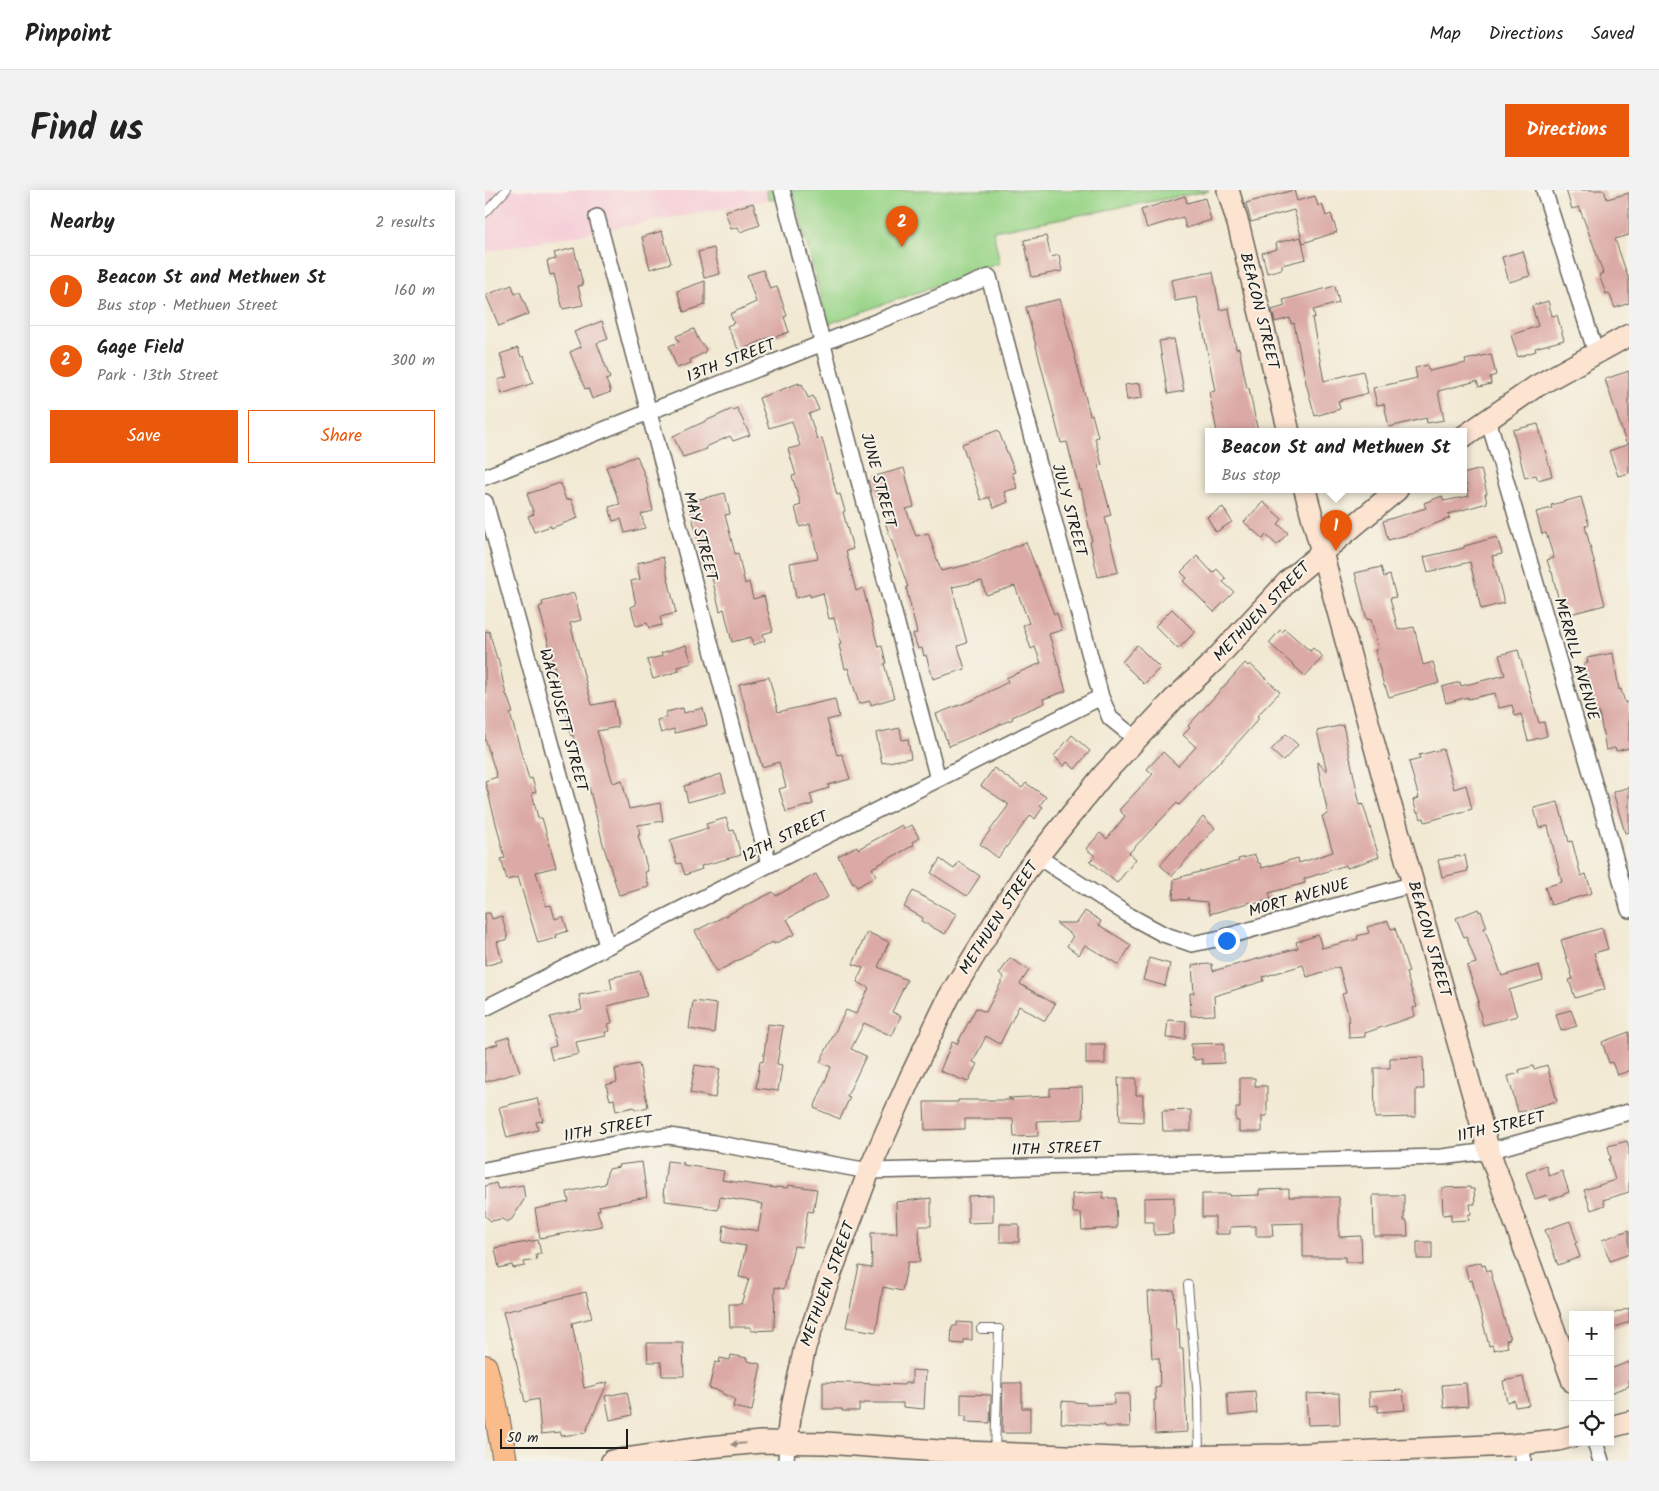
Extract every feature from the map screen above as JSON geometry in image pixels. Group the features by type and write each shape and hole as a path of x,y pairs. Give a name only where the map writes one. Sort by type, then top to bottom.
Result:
{"main road":[{"path":"487,1380 505,1461"}],"street":[{"name":"JUNE STREET","path":"782,190 937,779"},
{"name":"BEACON STREET","path":"1228,190 1239,227 1288,428"},
{"path":"1544,190 1596,353"},
{"name":"MAY STREET","path":"597,217 769,864"},
{"name":"13TH STREET","path":"485,477 989,277"},
{"name":"JULY STREET","path":"989,277 1101,697 1110,718 1136,739"},
{"path":"1467,434 1535,386 1629,335"},
{"name":"MERRILL AVENUE","path":"1488,418 1629,909"},
{"name":"BEACON STREET","path":"1306,493 1489,1151 1569,1371"},
{"name":"METHUEN STREET","path":"787,1452 789,1416 805,1347 869,1171 910,1078 949,997 1026,871 1103,775 1214,661 1290,578 1393,493"},
{"name":"WACHUSETT STREET","path":"485,502 607,946"},
{"name":"12TH STREET","path":"485,1008 1101,697"},
{"name":"MORT AVENUE","path":"1038,857 1131,916 1163,934 1191,944 1221,938 1414,884"},
{"name":"11TH STREET","path":"485,1170 641,1139 669,1136 869,1171 1441,1157 1489,1151 1629,1112"},
{"path":"1614,1426 1629,1422"},
{"path":"612,1461 679,1456 761,1442 787,1452 947,1456 995,1452 1151,1459 1199,1457 1347,1457 1523,1452 1569,1437"},
{"path":"1596,1446 1601,1461"}],"lane":[{"path":"485,213 506,190"},
{"path":"1188,1285 1198,1398 1199,1457"},
{"path":"981,1329 999,1329 995,1452"}],"shaded area":[{"path":"485,190 766,190 769,200 485,252"}],"green space":[{"path":"766,190 1209,191 993,231 1000,263 828,324 794,196 769,200"}],"building":[{"path":"1294,190 1297,201 1315,196 1318,206 1322,204 1326,216 1331,214 1337,232 1303,243 1294,210 1251,222 1246,203"},
{"path":"1566,190 1604,190 1607,199 1629,193 1629,235 1615,239 1629,280 1629,303 1615,308 1609,293 1606,294 1599,275 1603,273 1579,207 1572,209"},
{"path":"1185,196 1187,203 1205,198 1211,220 1186,228 1183,217 1147,228 1141,210"},
{"path":"753,203 760,225 740,232 738,227 731,229 725,211"},
{"path":"662,231 671,263 650,269 642,237"},
{"path":"1046,236 1051,257 1059,255 1062,271 1032,277 1024,240"},
{"path":"1301,237 1306,259 1282,265 1282,269 1267,273 1262,253 1277,249 1276,243"},
{"path":"574,248 583,285 578,286 583,305 563,309 554,274 550,275 547,261 556,259 554,253"},
{"path":"714,248 720,274 704,278 698,252"},
{"path":"1523,251 1530,276 1509,282 1502,257"},
{"path":"763,270 770,289 777,287 787,316 784,317 789,332 772,338 772,336 739,351 727,326 734,323 730,314 756,302 747,275"},
{"path":"1213,272 1220,310 1229,308 1236,349 1239,348 1257,428 1216,428 1209,392 1215,391 1197,297 1175,301 1171,280"},
{"path":"705,281 705,305 684,312 677,291"},
{"path":"512,285 515,294 520,292 529,314 499,326 486,295"},
{"path":"1335,286 1339,303 1313,310 1315,317 1312,318 1324,381 1363,371 1368,393 1338,401 1340,409 1315,416 1306,383 1294,323 1291,324 1290,318 1275,322 1272,310 1285,306 1283,300"},
{"path":"1060,299 1090,415 1092,414 1098,437 1095,438 1102,465 1098,466 1111,515 1105,517 1118,572 1098,577 1081,488 1079,489 1067,442 1061,443 1026,307"},
{"path":"1548,301 1552,316 1557,315 1564,340 1535,348 1536,351 1518,357 1511,335 1538,326 1532,306"},
{"path":"602,321 608,339 597,343 610,378 606,380 611,392 592,399 588,388 585,389 570,352 581,347 574,332"},
{"path":"694,329 699,341 706,349 704,353 690,360 691,363 677,368 669,346 679,342 676,336"},
{"path":"1174,339 1184,391 1168,394 1159,341"},
{"path":"518,348 521,357 524,356 533,383 502,394 498,380 507,377 500,354"},
{"path":"1491,354 1496,375 1490,377 1491,384 1479,387 1477,381 1438,391 1444,420 1427,423 1426,418 1389,427 1384,404 1377,405 1373,388 1417,378 1415,368 1427,365 1429,371 1466,363 1465,360"},
{"path":"1629,371 1629,443 1626,443 1605,379"},
{"path":"799,383 799,385 802,384 808,398 813,396 819,410 809,414 817,439 822,438 837,495 840,494 853,549 846,551 856,591 863,588 878,647 882,646 886,663 884,664 894,698 871,705 870,701 859,704 848,668 845,669 834,618 829,619 823,593 810,597 810,594 796,598 790,563 818,558 810,524 800,527 795,507 801,505 792,476 796,475 788,449 800,446 792,421 769,428 759,398"},
{"path":"1140,383 1142,398 1127,400 1125,385"},
{"path":"737,408 750,435 733,441 730,436 706,447 707,449 683,457 673,436"},
{"path":"1538,424 1552,476 1538,480 1536,475 1525,478 1513,430"},
{"path":"998,430 1015,472 1012,473 1017,488 1004,492 1008,502 994,508 989,497 981,500 962,444"},
{"path":"1629,444 1629,473 1618,476 1609,451"},
{"path":"637,456 646,479 653,511 641,514 645,528 625,533 621,519 613,521 609,507 620,504 606,467"},
{"path":"904,468 914,507 906,509 916,536 928,533 941,571 979,562 1026,542 1054,614 1057,613 1062,630 1049,634 1066,691 1043,699 1045,703 1012,717 1013,719 949,746 936,714 973,700 1008,682 1006,678 1041,663 1035,647 1031,649 1023,625 1029,623 1015,586 986,595 982,581 952,587 967,643 958,646 965,669 933,679 926,655 924,656 922,648 918,649 913,634 917,633 906,587 908,587 885,522 895,519 887,493 878,496 872,477"},
{"path":"1481,469 1487,494 1485,494 1487,503 1448,514 1450,518 1414,533 1388,540 1383,521 1426,508 1424,503 1442,496 1444,501 1469,496 1467,473"},
{"path":"560,483 566,500 571,499 578,518 534,532 528,516 534,514 527,494"},
{"path":"725,493 730,514 725,515 735,554 738,553 745,584 749,582 753,599 764,596 773,631 763,634 765,641 753,645 751,637 732,642 724,609 720,611 705,549 701,550 688,502"},
{"path":"1581,497 1589,525 1585,526 1605,605 1570,614 1568,608 1561,610 1552,572 1547,560 1554,558 1546,533 1542,534 1536,512 1552,508 1551,505"},
{"path":"1263,502 1282,519 1278,524 1288,533 1277,545 1266,535 1263,539 1244,522"},
{"path":"1223,507 1232,522 1216,532 1207,517"},
{"path":"1497,537 1502,554 1492,556 1504,603 1481,609 1470,562 1428,572 1424,557 1464,548 1464,546"},
{"path":"1197,556 1213,573 1217,569 1226,579 1223,582 1234,592 1214,612 1183,581 1187,578 1181,572"},
{"path":"663,557 676,613 660,617 662,625 649,628 647,623 636,626 631,607 636,605 631,581 640,579 637,563"},
{"path":"1381,567 1384,577 1390,575 1396,597 1390,598 1398,630 1414,627 1423,665 1433,662 1439,683 1389,697 1384,686 1375,650 1378,649 1371,619 1367,620 1355,573"},
{"path":"574,593 581,620 570,623 592,705 614,701 618,727 597,731 613,783 622,780 629,809 660,803 663,821 638,825 640,835 638,835 648,871 645,872 649,887 619,895 603,844 585,770 583,771 573,735 571,736 539,607 543,605 542,602"},
{"path":"1172,609 1195,632 1178,649 1155,626"},
{"path":"1285,629 1310,651 1313,648 1323,657 1305,676 1269,643 1280,630 1282,632"},
{"path":"489,631 498,658 506,695 513,713 510,714 529,779 532,778 536,792 532,793 538,818 542,818 556,867 536,872 546,906 551,905 555,919 563,916 568,931 556,935 557,938 538,943 518,877 507,880 501,859 505,858 485,781 497,777 485,738 485,632"},
{"path":"686,645 692,663 678,667 679,671 653,679 647,660 662,656 661,653"},
{"path":"1137,645 1160,668 1144,684 1122,662"},
{"path":"1518,650 1539,723 1544,722 1547,736 1528,741 1521,714 1515,716 1512,705 1499,708 1495,693 1446,703 1442,687 1460,682 1461,686 1505,675 1499,655"},
{"path":"1613,653 1619,690 1621,689 1625,703 1629,701 1629,748 1616,751 1615,748 1606,750 1599,712 1596,713 1583,663 1588,663 1587,658"},
{"path":"1245,663 1248,666 1250,664 1280,692 1257,716 1259,718 1241,739 1179,805 1177,803 1129,853 1136,859 1117,883 1090,861 1095,856 1086,849 1100,833 1107,839 1125,816 1119,810 1153,774 1147,769 1163,752 1178,766 1196,747 1183,735 1190,728 1188,726"},
{"path":"769,677 778,712 835,699 839,717 827,720 837,755 842,754 850,779 828,785 829,788 810,794 813,804 786,812 779,789 786,787 779,762 762,767 739,684"},
{"path":"683,708 684,713 703,708 707,725 675,733 674,729 661,733 657,720 667,717 666,712"},
{"path":"1343,725 1360,805 1363,804 1379,857 1347,868 1346,865 1304,879 1305,883 1269,893 1271,899 1251,905 1251,902 1210,914 1207,902 1188,900 1188,897 1187,900 1173,899 1174,879 1239,861 1238,859 1255,855 1262,868 1298,858 1299,863 1333,852 1322,816 1328,814 1317,762 1327,771 1317,731"},
{"path":"900,728 902,740 908,739 911,758 882,763 876,733"},
{"path":"1286,734 1298,745 1283,761 1271,750"},
{"path":"1072,735 1090,751 1075,769 1067,762 1064,766 1054,756"},
{"path":"1443,749 1454,789 1466,785 1472,809 1425,822 1424,818 1421,819 1419,812 1417,813 1413,800 1419,798 1409,762 1420,759 1419,755"},
{"path":"994,768 1022,788 1026,783 1046,797 1040,805 1043,807 1035,819 1031,815 998,858 980,844 1008,806 1008,804 981,786"},
{"path":"721,774 726,792 688,802 684,786"},
{"path":"1629,787 1629,832 1625,833 1613,792"},
{"path":"1558,802 1569,842 1572,841 1581,876 1586,874 1592,893 1551,905 1545,887 1562,882 1548,826 1539,828 1534,808"},
{"path":"1203,817 1215,828 1172,876 1160,865"},
{"path":"726,818 730,831 734,830 741,855 701,866 702,869 685,875 681,863 677,864 670,840 708,828 706,824"},
{"path":"902,825 904,829 912,825 919,838 912,842 914,845 872,868 876,876 857,887 838,856 857,846 858,849"},
{"path":"1465,855 1468,871 1442,877 1438,860"},
{"path":"940,859 954,869 959,862 980,876 967,896 931,873"},
{"path":"816,874 828,897 787,919 795,934 774,944 773,942 716,972 695,931 773,892 776,896"},
{"path":"913,891 956,914 945,934 921,921 923,918 904,907"},
{"path":"1478,909 1479,912 1481,911 1487,927 1484,928 1502,976 1539,965 1543,980 1509,990 1517,1016 1483,1025 1477,1002 1479,1002 1467,966 1476,963 1466,936 1464,937 1456,918"},
{"path":"1085,911 1101,921 1099,925 1131,945 1119,965 1085,945 1079,955 1067,946 1073,936 1056,923 1077,923"},
{"path":"485,913 490,913 492,919 502,916 508,939 497,942 502,961 485,966"},
{"path":"1388,921 1391,929 1395,928 1409,972 1406,973 1417,1007 1413,1008 1415,1016 1365,1033 1365,1037 1349,1038 1348,1013 1342,994 1346,993 1339,967 1307,977 1303,965 1263,977 1264,981 1214,996 1215,1015 1191,1016 1190,993 1194,993 1192,965 1212,964 1213,971 1298,948 1296,942 1318,935 1322,948 1358,939 1357,936 1369,933 1367,927"},
{"path":"1602,928 1608,949 1594,953 1605,989 1575,998 1569,980 1573,979 1561,940"},
{"path":"867,932 889,942 878,967 907,980 892,1012 901,1016 892,1036 864,1023 851,1049 866,1056 847,1096 850,1097 840,1119 814,1108 831,1067 820,1062 846,1010 856,1014 869,988 857,982 863,968 853,964"},
{"path":"1010,958 1029,970 1020,984 1055,1004 1045,1021 1019,1006 1000,1044 986,1036 973,1062 977,1064 968,1082 940,1071 952,1042 957,1044 976,1008 986,1012 1004,977 999,974"},
{"path":"1149,958 1170,964 1165,986 1143,980"},
{"path":"640,971 647,996 608,1006 612,1023 608,1024 610,1031 605,1032 606,1036 576,1042 579,1054 552,1060 549,1048 556,1046 550,1017 582,1010 579,995 612,989 610,978"},
{"path":"693,1001 717,1004 714,1033 689,1029"},
{"path":"1571,1010 1577,1026 1561,1031 1556,1014"},
{"path":"1168,1020 1186,1021 1185,1039 1166,1038"},
{"path":"768,1024 783,1026 777,1064 782,1065 778,1091 756,1088 760,1061 763,1062"},
{"path":"1629,1032 1629,1071 1617,1075 1612,1062 1609,1063 1602,1042"},
{"path":"509,1037 520,1072 485,1082 485,1048 498,1044 496,1041"},
{"path":"1224,1043 1224,1063 1202,1064 1202,1059 1194,1060 1194,1057 1192,1058 1191,1044"},
{"path":"1086,1044 1105,1044 1105,1064 1086,1064"},
{"path":"1423,1057 1424,1089 1416,1089 1416,1117 1375,1118 1374,1068 1390,1068 1390,1058"},
{"path":"639,1064 648,1107 635,1110 634,1107 616,1111 614,1099 610,1100 606,1085 617,1082 615,1069"},
{"path":"695,1065 720,1069 715,1098 690,1093"},
{"path":"1547,1065 1557,1101 1518,1112 1508,1076 1520,1073 1519,1070 1533,1066 1534,1069"},
{"path":"1118,1078 1136,1078 1136,1095 1143,1095 1143,1122 1120,1121"},
{"path":"1240,1078 1255,1078 1255,1086 1267,1086 1267,1116 1262,1116 1262,1132 1239,1132 1239,1121 1236,1121 1236,1108 1240,1108"},
{"path":"1082,1087 1083,1119 1037,1121 1038,1136 1014,1137 1013,1119 965,1119 965,1129 925,1130 924,1102 1013,1100 1008,1098 1050,1096 1050,1088"},
{"path":"537,1098 543,1121 536,1122 538,1130 507,1138 499,1107"},
{"path":"1191,1110 1191,1131 1163,1131 1162,1111"},
{"path":"1627,1141 1629,1148 1629,1192 1603,1200 1605,1205 1591,1210 1584,1190 1615,1180 1609,1159 1611,1159 1608,1146"},
{"path":"667,1161 724,1171 722,1180 776,1188 787,1188 788,1185 817,1189 813,1212 808,1211 802,1247 794,1246 784,1289 775,1287 774,1330 751,1331 751,1327 730,1327 729,1304 741,1304 749,1279 739,1277 746,1246 722,1242 724,1225 758,1231 763,1204 720,1197 718,1210 704,1208 704,1206 665,1201 665,1194 663,1195"},
{"path":"642,1162 647,1197 599,1206 600,1210 597,1210 602,1226 540,1238 535,1209 569,1202 567,1192 605,1184 609,1169 619,1167 618,1165"},
{"path":"1546,1165 1549,1176 1562,1171 1569,1192 1549,1200 1547,1195 1535,1199 1526,1173"},
{"path":"496,1183 498,1189 523,1185 525,1198 512,1219 507,1222 502,1219 491,1221 485,1216 485,1186"},
{"path":"1470,1187 1470,1189 1474,1189 1475,1204 1470,1204 1471,1214 1468,1215 1469,1220 1451,1221 1451,1214 1443,1215 1442,1188"},
{"path":"1289,1189 1289,1197 1339,1197 1339,1237 1361,1236 1362,1262 1345,1262 1345,1257 1303,1257 1303,1223 1272,1224 1273,1236 1256,1236 1256,1226 1230,1227 1230,1234 1215,1234 1215,1217 1202,1217 1202,1194 1230,1194 1230,1196 1259,1195 1259,1190"},
{"path":"1103,1192 1103,1198 1116,1198 1117,1228 1082,1230 1081,1213 1073,1213 1072,1194"},
{"path":"993,1195 993,1222 968,1223 968,1196"},
{"path":"1373,1195 1404,1195 1404,1221 1407,1221 1408,1236 1374,1236"},
{"path":"1174,1197 1173,1234 1154,1235 1154,1222 1144,1222 1144,1198"},
{"path":"931,1198 931,1226 919,1226 920,1262 908,1262 902,1291 883,1287 876,1332 846,1327 859,1266 872,1268 871,1233 897,1233 896,1202"},
{"path":"1570,1221 1580,1257 1558,1265 1545,1230"},
{"path":"1000,1224 1019,1224 1019,1242 1000,1242"},
{"path":"1629,1230 1629,1254 1610,1261 1602,1240"},
{"path":"538,1240 541,1254 536,1255 537,1260 524,1262 525,1266 513,1268 512,1265 499,1268 495,1248"},
{"path":"1417,1242 1432,1242 1432,1259 1417,1259"},
{"path":"1481,1262 1482,1266 1485,1265 1487,1271 1490,1270 1510,1339 1506,1340 1508,1347 1494,1350 1492,1345 1489,1346 1472,1280 1469,1281 1465,1266"},
{"path":"1174,1290 1176,1329 1179,1329 1180,1349 1183,1349 1187,1432 1155,1434 1154,1400 1156,1400 1155,1388 1160,1387 1159,1358 1152,1358 1148,1292"},
{"path":"586,1292 592,1318 572,1323 584,1388 608,1382 585,1433 560,1436 560,1432 541,1434 538,1399 525,1402 511,1338 503,1312"},
{"path":"1629,1308 1629,1322 1614,1328 1614,1314"},
{"path":"957,1322 972,1323 972,1340 964,1340 964,1344 951,1343 952,1326 957,1326"},
{"path":"647,1343 683,1343 684,1376 662,1376 661,1362 648,1362"},
{"path":"731,1355 747,1358 747,1361 761,1364 752,1411 733,1407 735,1399 723,1394 721,1391 709,1388 715,1362 719,1363 720,1358 730,1360"},
{"path":"1629,1362 1629,1386 1614,1392 1614,1368"},
{"path":"912,1370 926,1371 924,1409 903,1407 903,1403 863,1403 859,1404 859,1411 823,1409 823,1382 904,1385 905,1383 912,1383"},
{"path":"1523,1377 1529,1405 1515,1407 1514,1400 1507,1402 1503,1381"},
{"path":"1003,1383 1022,1383 1022,1408 1030,1408 1030,1433 1002,1433"},
{"path":"1466,1383 1468,1406 1444,1408 1442,1385"},
{"path":"1403,1390 1405,1410 1378,1412 1378,1405 1370,1406 1369,1392"},
{"path":"1255,1391 1257,1413 1229,1416 1227,1393"},
{"path":"627,1392 632,1415 610,1420 605,1396"},
{"path":"1339,1393 1340,1424 1308,1425 1306,1394"},
{"path":"961,1394 991,1395 990,1423 966,1422 966,1416 961,1416"},
{"path":"1114,1394 1129,1394 1130,1427 1061,1423 1062,1401 1086,1403 1086,1405 1114,1404"}],"place":[{"name":"Gage Field","path":"902,247"},
{"name":"Beacon St and Methuen St","path":"1336,551"}]}
